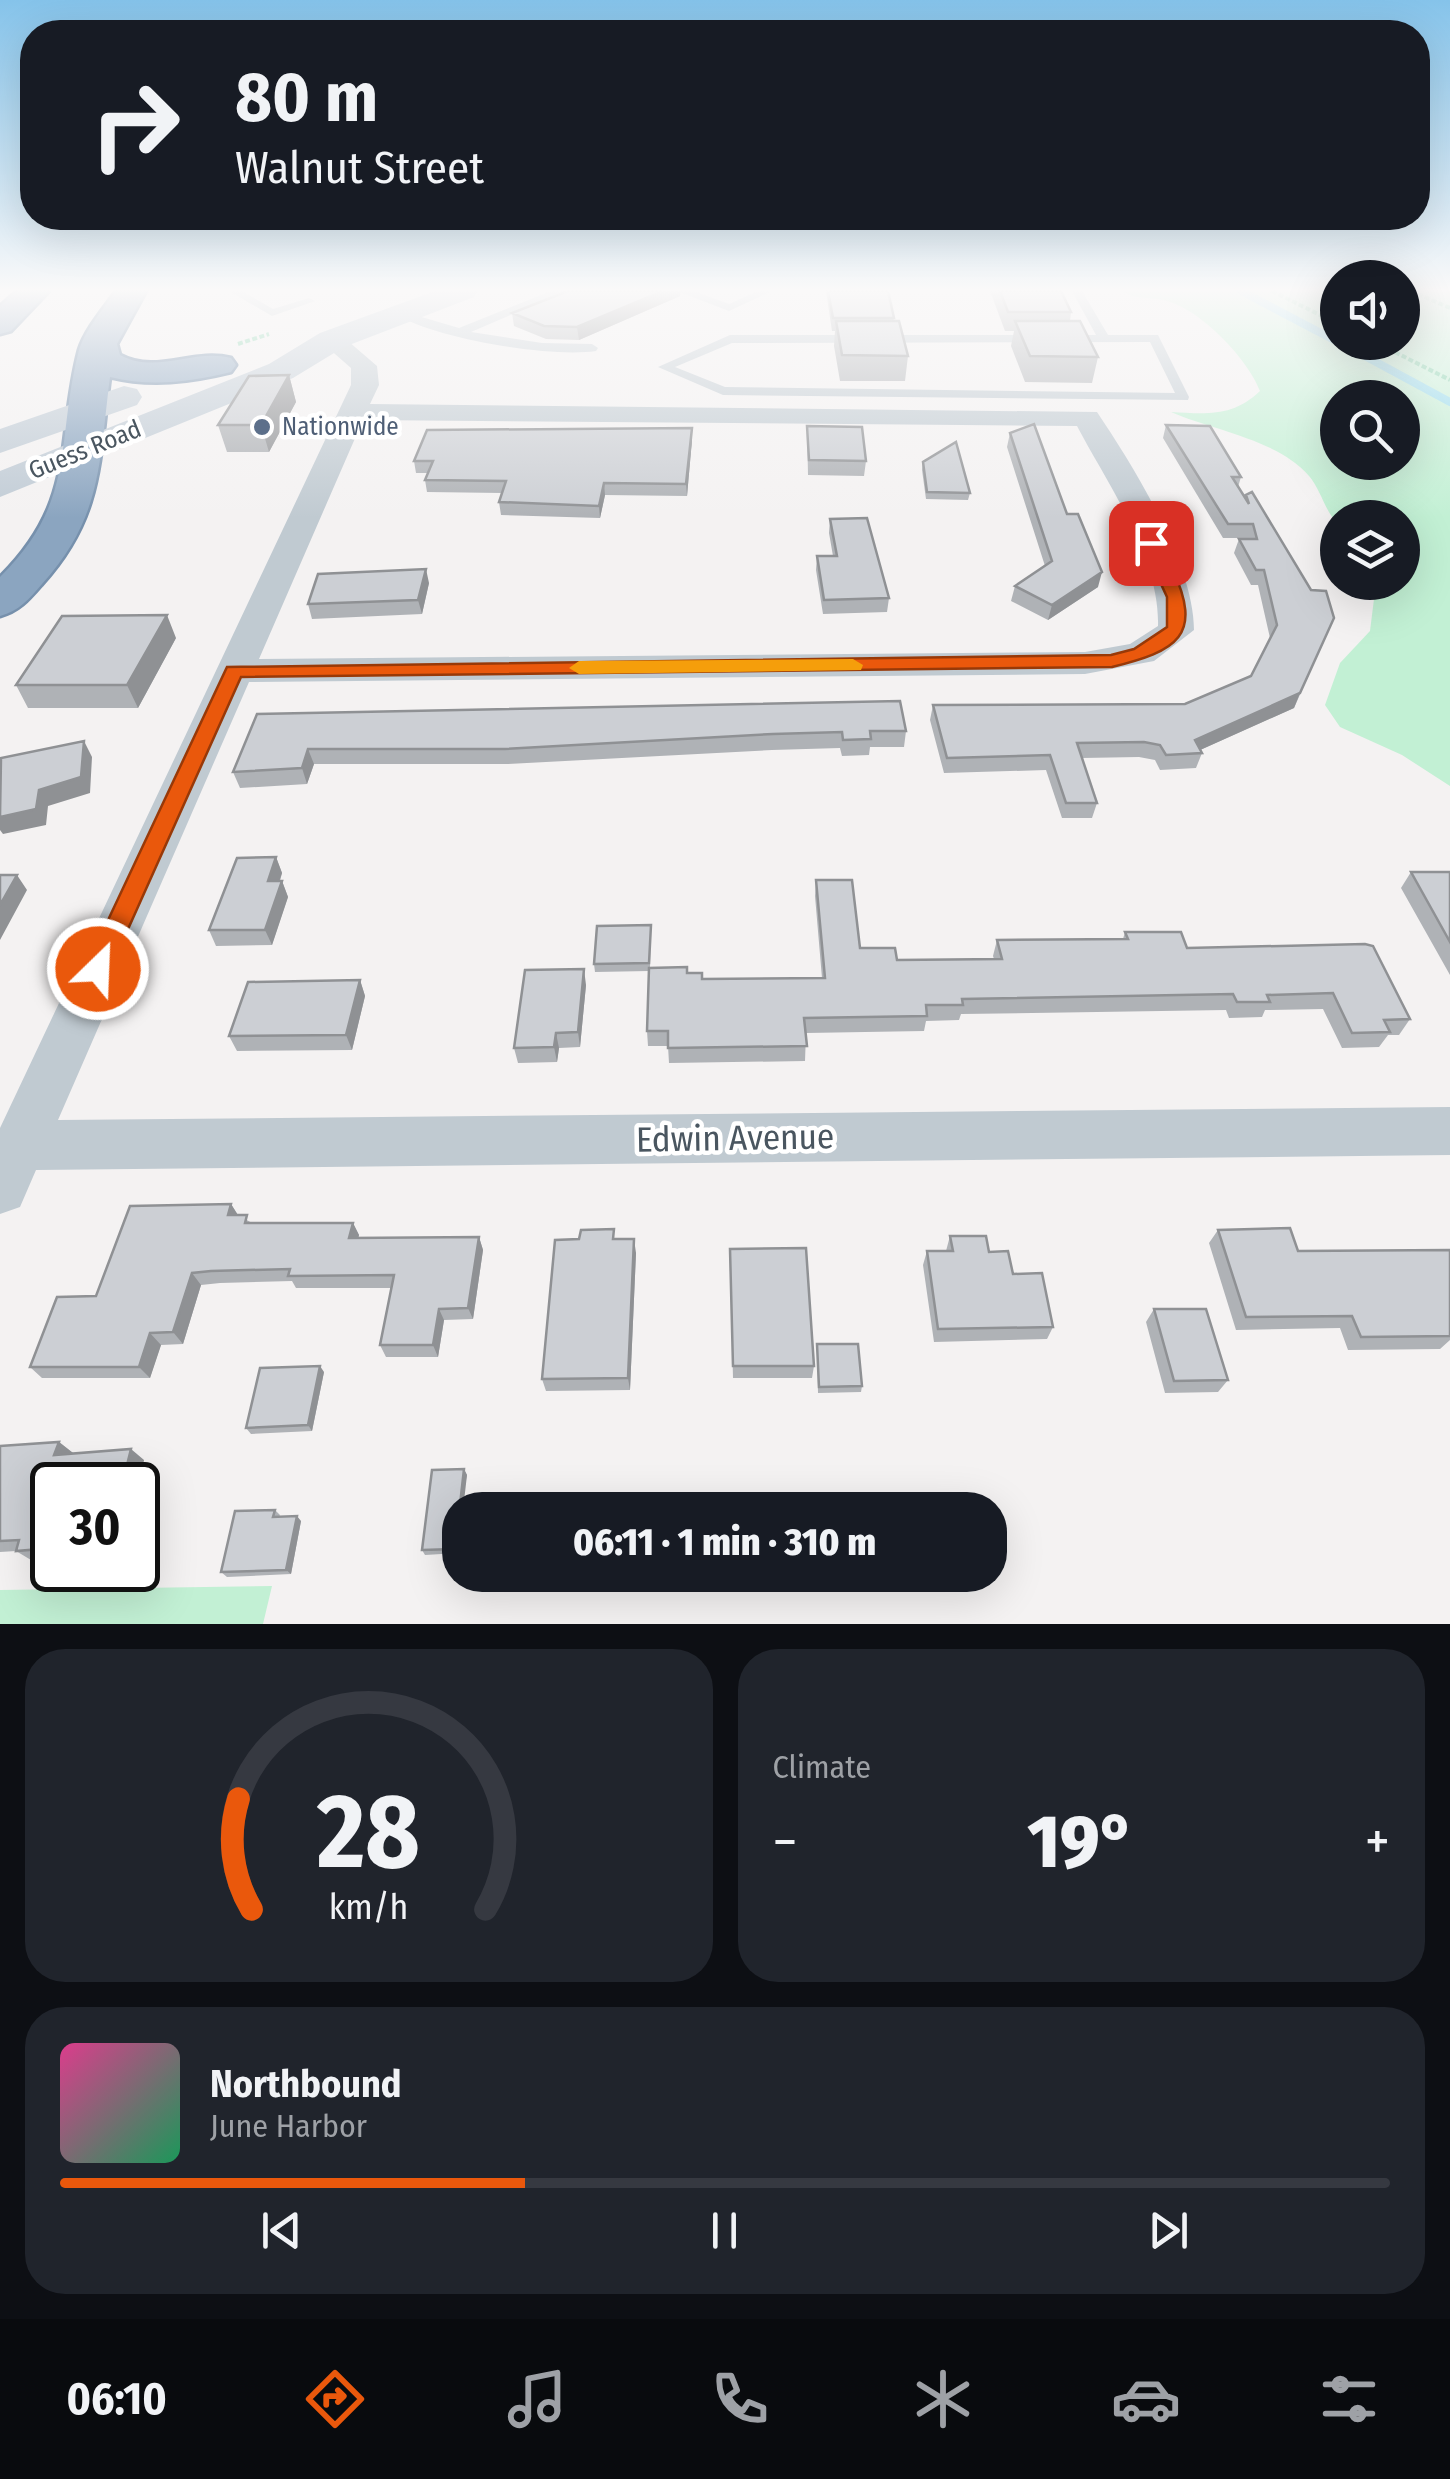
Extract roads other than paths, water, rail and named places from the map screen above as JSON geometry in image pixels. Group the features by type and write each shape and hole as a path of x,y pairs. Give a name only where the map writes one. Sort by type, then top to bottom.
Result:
{"highway":[{"path":"0,602 61,530 72,506 84,452 85,411 93,367"},
{"path":"109,367 120,371 164,372 211,367"}],"main road":[{"name":"Guess Road","path":"0,442 216,367"},
{"name":"Guess Road","path":"0,485 288,367"}],"street":[{"path":"10,1166 365,386 364,367"},
{"path":"234,671 1085,663 1126,658 1164,641 1176,630 1180,615 1165,570 1087,418 353,412"},
{"name":"Edwin Avenue","path":"10,1166 1450,1131"}],"lane":[{"path":"665,367 723,391 1183,396 1168,367"}],"waterway":[{"path":"1385,367 1450,402"}],"place":[{"name":"Nationwide","path":"262,427"}]}
